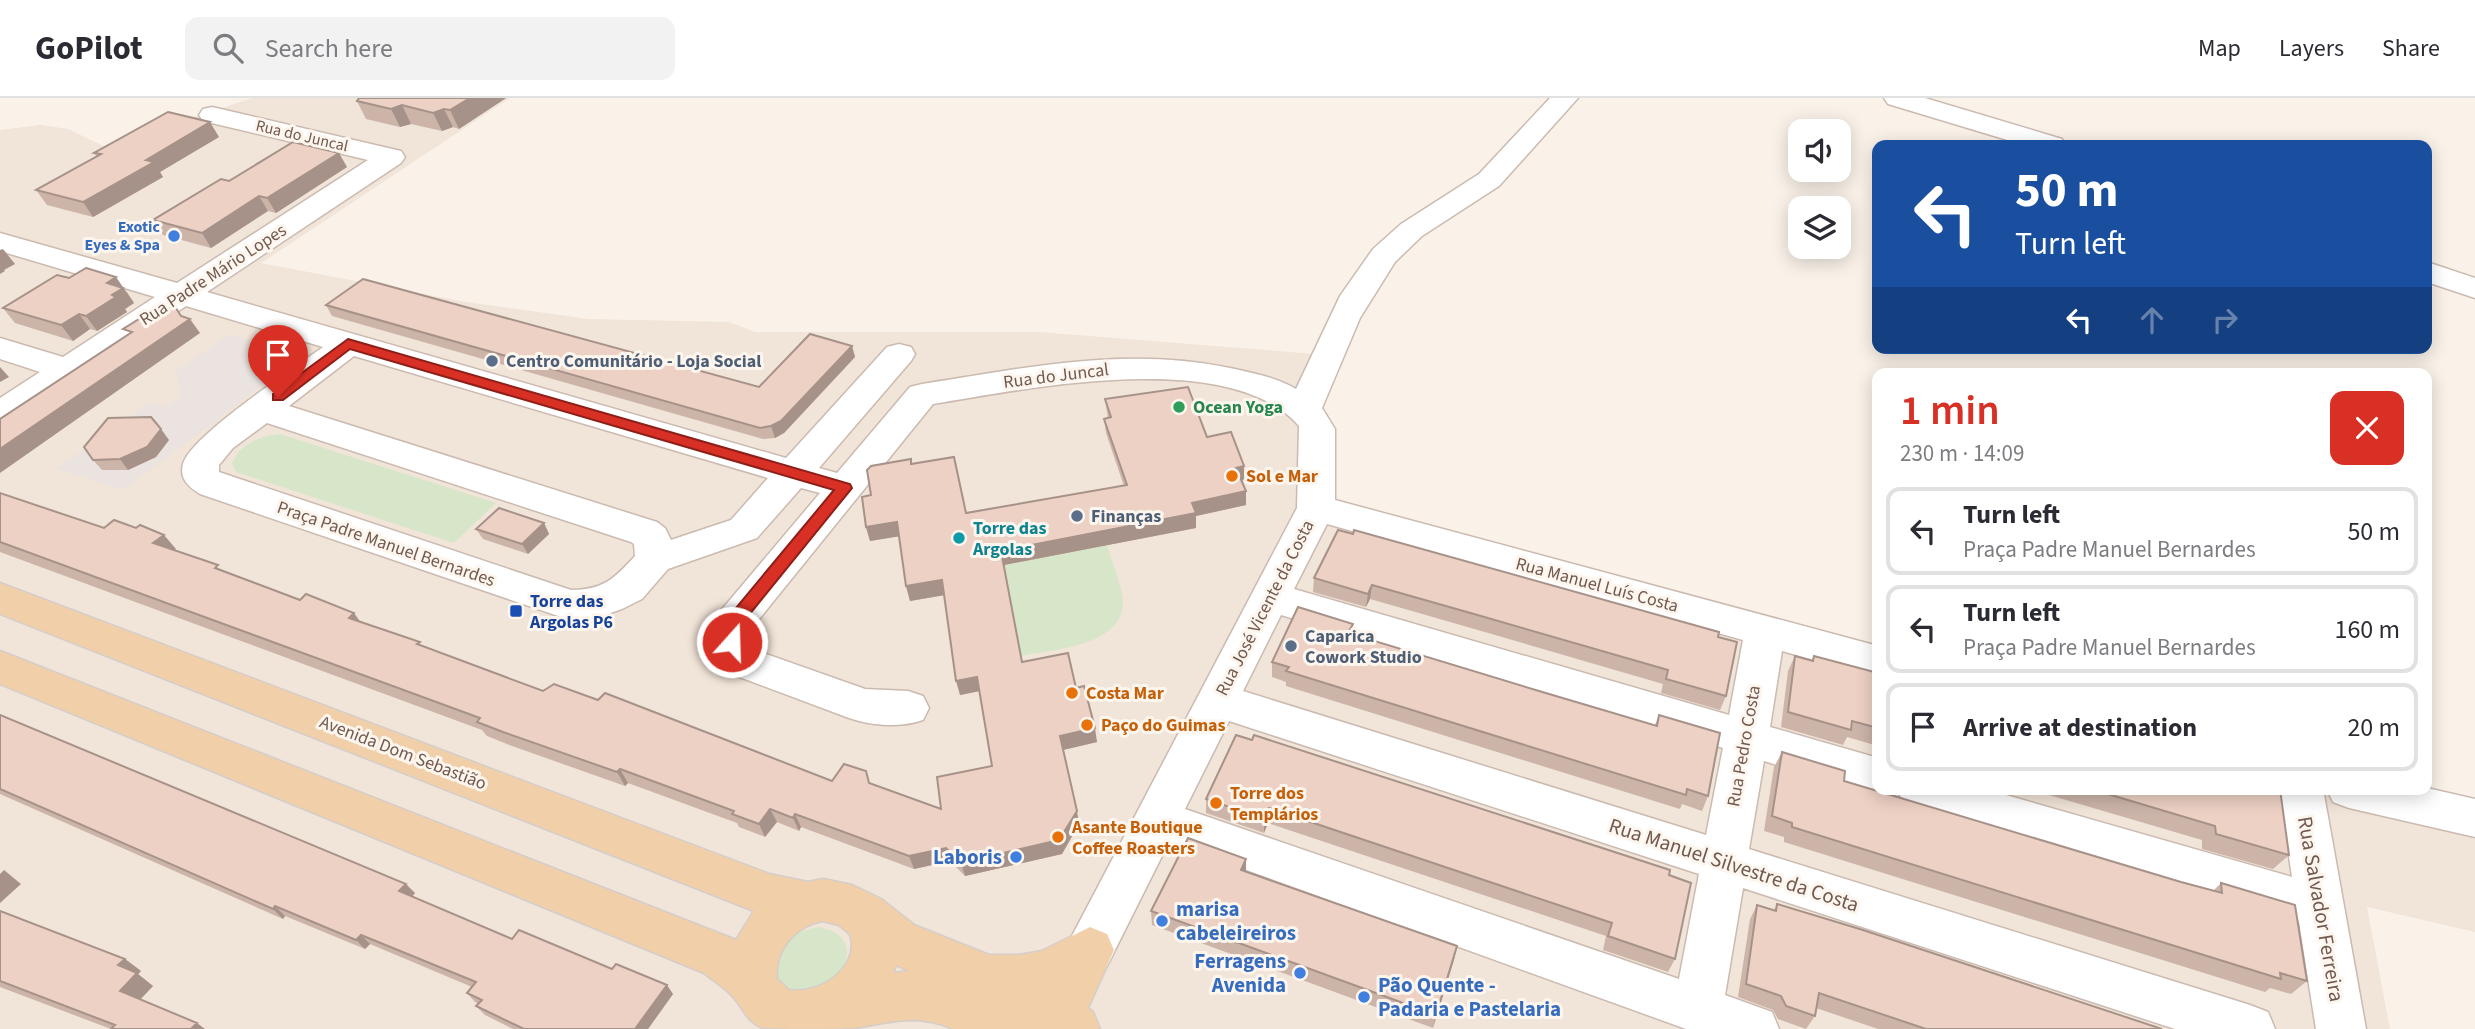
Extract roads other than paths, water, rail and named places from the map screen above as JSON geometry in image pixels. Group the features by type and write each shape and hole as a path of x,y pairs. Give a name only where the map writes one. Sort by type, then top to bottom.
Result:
{"main road":[{"name":"Avenida Dom Sebastião","path":"0,598 768,895 807,903"},
{"path":"0,667 721,957 779,1008 912,995 991,1008 1029,1020 1064,1020 1066,1000 1079,982 1090,950"},
{"path":"779,1008 751,964 757,944 771,925 789,911 807,903 839,901 864,914 897,941 930,957 991,1008"},
{"path":"779,1008 846,1000 863,984 873,966 877,947 874,928 864,914"},
{"path":"991,1008 1018,980 1039,976 1090,950"}],"street":[{"path":"1304,409 1342,326 1376,263 1402,237 1489,180 1517,154 1554,107 1565,98"},
{"path":"1897,98 2036,140"},
{"name":"Rua do Juncal","path":"212,115 391,158"},
{"name":"Rua Padre Mário Lopes","path":"0,414 391,158"},
{"path":"0,242 845,488 732,625 732,658 864,706 908,708"},
{"path":"2432,273 2475,289"},
{"name":"Praça Padre Manuel Bernardes","path":"348,344 211,450 201,463 201,477 213,485 570,605 590,605 628,589 654,559"},
{"path":"0,348 67,370"},
{"path":"262,409 644,532 652,538 654,559 718,540 744,529 899,354"},
{"name":"Rua do Juncal","path":"845,488 922,395 1086,370 1145,369 1205,374 1255,383 1281,394 1304,409"},
{"name":"Rua José Vicente da Costa","path":"1090,950 1155,818 1316,508 1317,425 1304,409"},
{"name":"Rua Manuel Luís Costa","path":"1316,508 1872,660"},
{"path":"1270,597 1872,775"},
{"name":"Rua Pedro Costa","path":"1698,1009 1765,632"},
{"name":"Rua Manuel Silvestre da Costa","path":"1217,700 2250,1029"},
{"path":"1940,795 2320,906"},
{"name":"Rua Salvador Ferreira","path":"2302,795 2341,1029"},
{"path":"2374,795 2475,818"},
{"path":"1155,818 1754,1029"}],"place":[{"name":"Exotic Eyes & Spa","path":"174,236"},
{"name":"Centro Comunitário - Loja Social","path":"492,361"},
{"name":"Ocean Yoga","path":"1179,407"},
{"name":"Sol e Mar","path":"1232,476"},
{"name":"Finanças","path":"1077,516"},
{"name":"Torre das Argolas","path":"959,538"},
{"name":"Torre das Argolas P6","path":"516,611"},
{"name":"Caparica Cowork Studio","path":"1291,646"},
{"name":"Costa Mar","path":"1072,693"},
{"name":"Paço do Guimas","path":"1087,725"},
{"name":"Torre dos Templários","path":"1216,803"},
{"name":"Asante Boutique Coffee Roasters","path":"1058,837"},
{"name":"Laboris","path":"1016,857"},
{"name":"marisa cabeleireiros","path":"1162,921"},
{"name":"Ferragens Avenida","path":"1300,973"},
{"name":"Pão Quente - Padaria e Pastelaria","path":"1364,997"}]}
